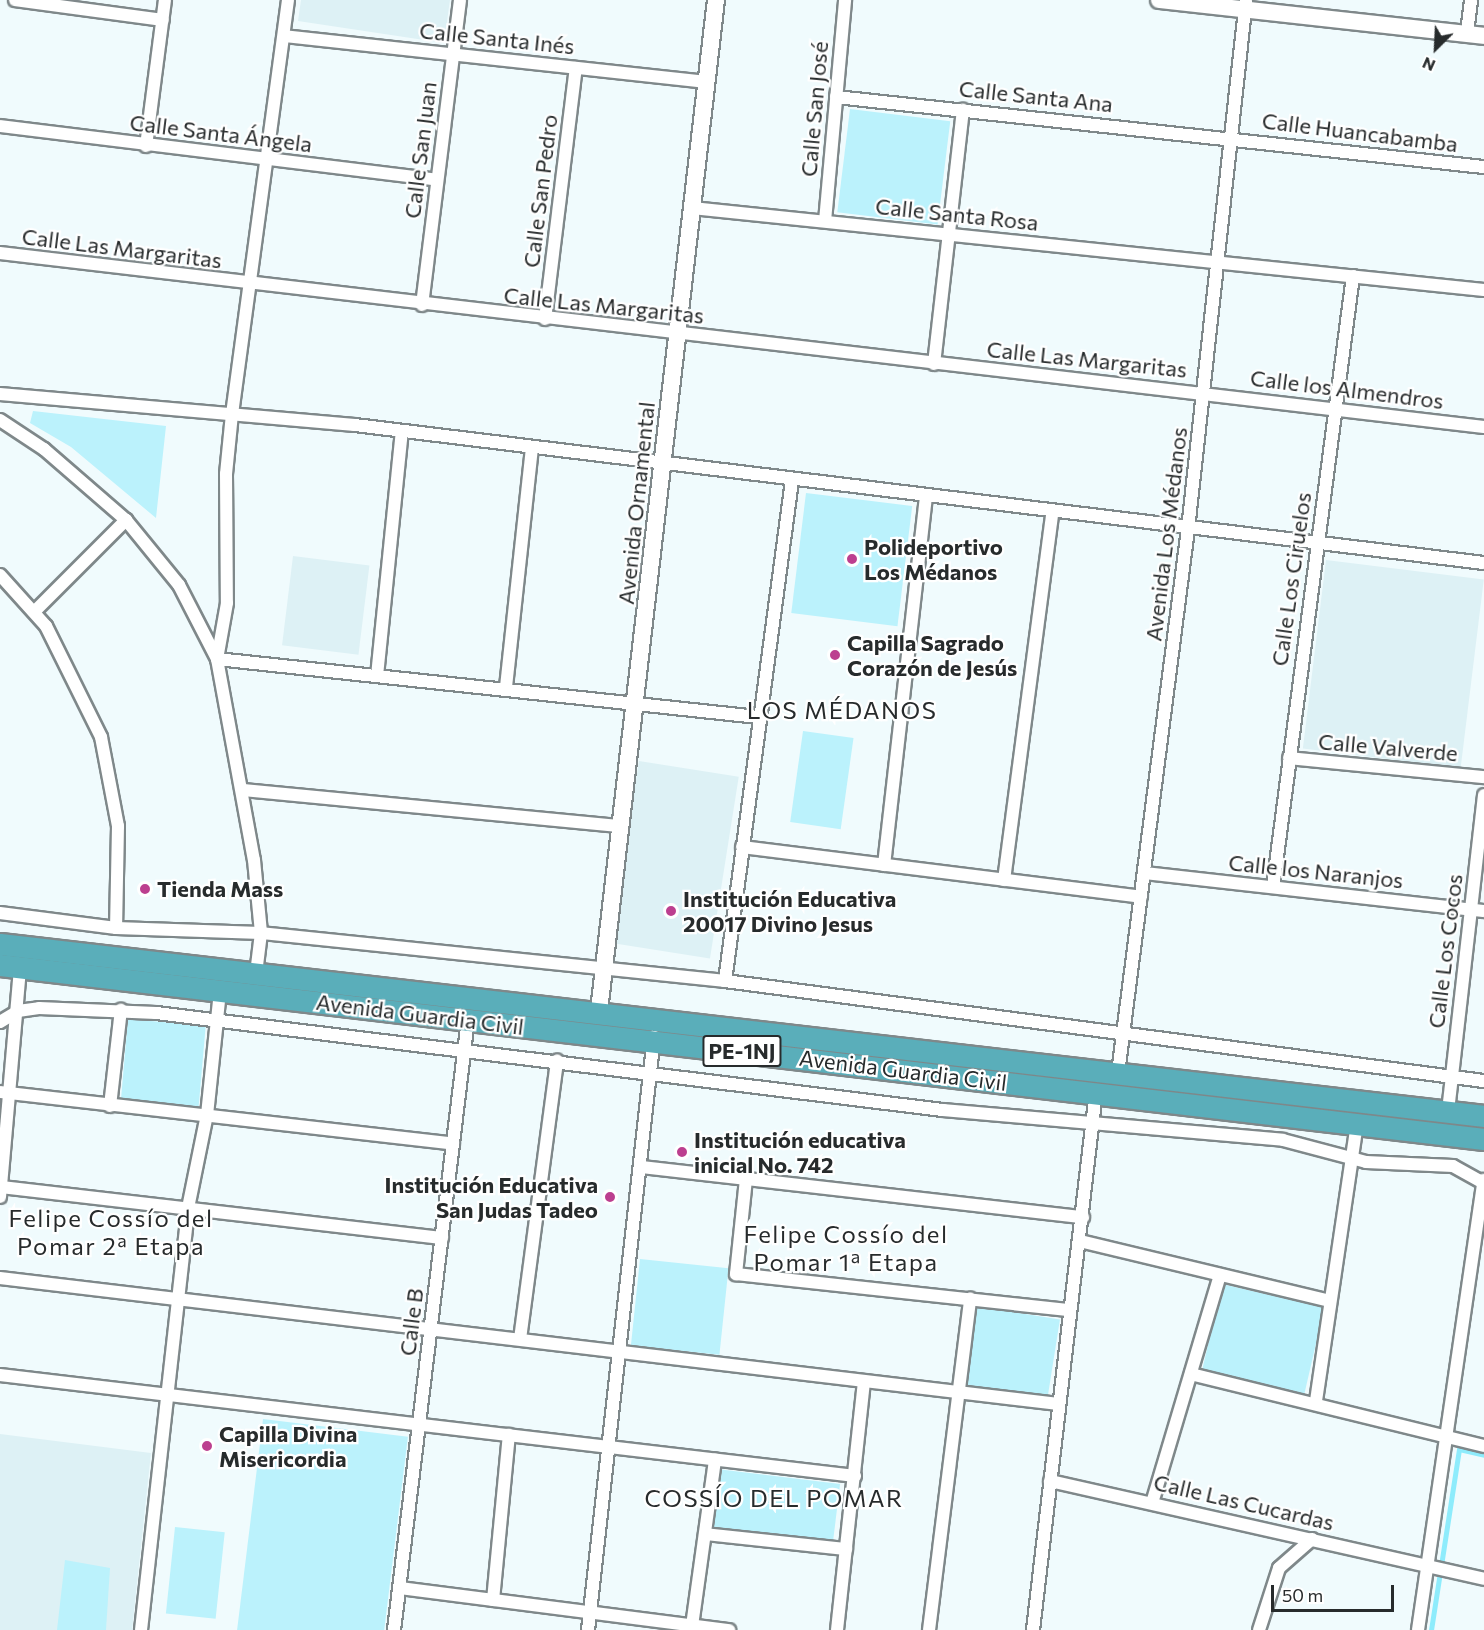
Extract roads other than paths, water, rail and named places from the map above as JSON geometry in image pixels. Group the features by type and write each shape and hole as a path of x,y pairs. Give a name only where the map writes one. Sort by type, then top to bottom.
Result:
{"highway":[{"name":"Avenida Guardia Civil","path":"0,944 256,971 1484,1116"},
{"name":"Avenida Guardia Civil","path":"10,966 1484,1139"}],"street":[{"path":"15,0 163,20"},
{"path":"146,146 165,0"},
{"path":"217,659 227,603 226,474 232,414 288,0"},
{"name":"Calle San Juan","path":"422,305 460,0"},
{"name":"Avenida Ornamental","path":"599,1011 716,0"},
{"name":"Calle San José","path":"825,221 845,0"},
{"path":"1159,0 1245,6 1476,34 1471,0"},
{"name":"Avenida Los Médanos","path":"1118,1073 1188,529 1245,6"},
{"name":"Calle Santa Inés","path":"284,36 706,82"},
{"name":"Calle San Pedro","path":"545,319 576,68"},
{"name":"Calle Santa Ana","path":"836,97 1231,138"},
{"path":"934,364 963,110"},
{"name":"Calle Santa Ángela","path":"0,126 146,146 437,180"},
{"name":"Calle Huancabamba","path":"1231,138 1484,167"},
{"name":"Calle Santa Rosa","path":"692,208 1484,290"},
{"name":"Calle Las Margaritas","path":"0,253 249,286 934,364 1204,392"},
{"name":"Calle Los Ciruelos","path":"1273,887 1316,544 1353,276"},
{"name":"Calle los Almendros","path":"1204,392 1484,427"},
{"path":"0,394 402,431 1052,513 1484,563"},
{"path":"0,420 62,463 126,520 179,585 217,659 244,790 261,933 256,971"},
{"path":"377,676 402,431"},
{"path":"506,687 532,448"},
{"path":"725,981 758,717 792,481"},
{"path":"884,865 926,497"},
{"path":"1004,880 1052,513"},
{"path":"35,611 126,520"},
{"path":"0,575 35,611 77,683 111,774 118,826 116,928"},
{"path":"217,659 506,687 758,717"},
{"name":"Calle Valverde","path":"1289,758 1484,777"},
{"path":"244,790 620,826"},
{"name":"Calle Los Cocos","path":"1448,1111 1484,795"},
{"path":"742,847 1141,897"},
{"name":"Calle los Naranjos","path":"1144,873 1484,911"},
{"path":"0,913 116,928 261,933 604,967 725,981 1123,1037 1484,1081"},
{"path":"10,966 18,1011 6,1093 1,1192 188,1208 442,1238"},
{"path":"141,1630 188,1208 207,1116 220,991"},
{"path":"110,1106 122,1010"},
{"path":"0,1022 18,1011 122,1010 216,1019 650,1071 943,1110 1282,1140 1350,1158 1453,1166 1484,1182 1418,1630"},
{"path":"588,1630 623,1352 656,1018"},
{"name":"Calle B","path":"394,1630 468,1019"},
{"path":"520,1339 557,1060"},
{"path":"1033,1630 1096,1092"},
{"path":"6,1093 453,1144"},
{"path":"1316,1401 1350,1158 1357,1123"},
{"path":"640,1167 1083,1217"},
{"path":"746,1179 735,1274 1070,1310"},
{"path":"1080,1241 1330,1301"},
{"path":"1152,1503 1220,1275"},
{"path":"0,1278 520,1339 864,1383 1059,1404"},
{"path":"929,1630 961,1394 970,1299"},
{"path":"1191,1374 1316,1401 1484,1446"},
{"path":"0,1375 855,1476"},
{"path":"837,1630 864,1383"},
{"path":"493,1600 510,1435"},
{"path":"692,1626 715,1460"},
{"name":"Calle Las Cucardas","path":"1050,1481 1429,1564"},
{"path":"705,1534 846,1549"},
{"path":"1259,1630 1279,1569 1312,1539"},
{"path":"1429,1564 1484,1579"},
{"path":"400,1588 729,1630"}],"waterway":[{"path":"1431,1630 1459,1449 1484,1455"}],"place":[{"name":"Polideportivo Los Médanos","path":"852,559"},
{"name":"Capilla Sagrado Corazón de Jesús","path":"835,655"},
{"name":"Tienda Mass","path":"145,889"},
{"name":"Institución Educativa 20017 Divino Jesus","path":"671,911"},
{"name":"Institución educativa inicial No. 742","path":"682,1152"},
{"name":"Institución Educativa San Judas Tadeo","path":"610,1197"},
{"name":"Capilla Divina Misericordia","path":"207,1446"}],"district":[{"name":"LOS MÉDANOS","path":"842,710"},
{"name":"Felipe Cossío del Pomar 2ª Etapa","path":"111,1232"},
{"name":"Felipe Cossío del Pomar 1ª Etapa","path":"846,1248"},
{"name":"COSSÍO DEL POMAR","path":"774,1498"}]}
